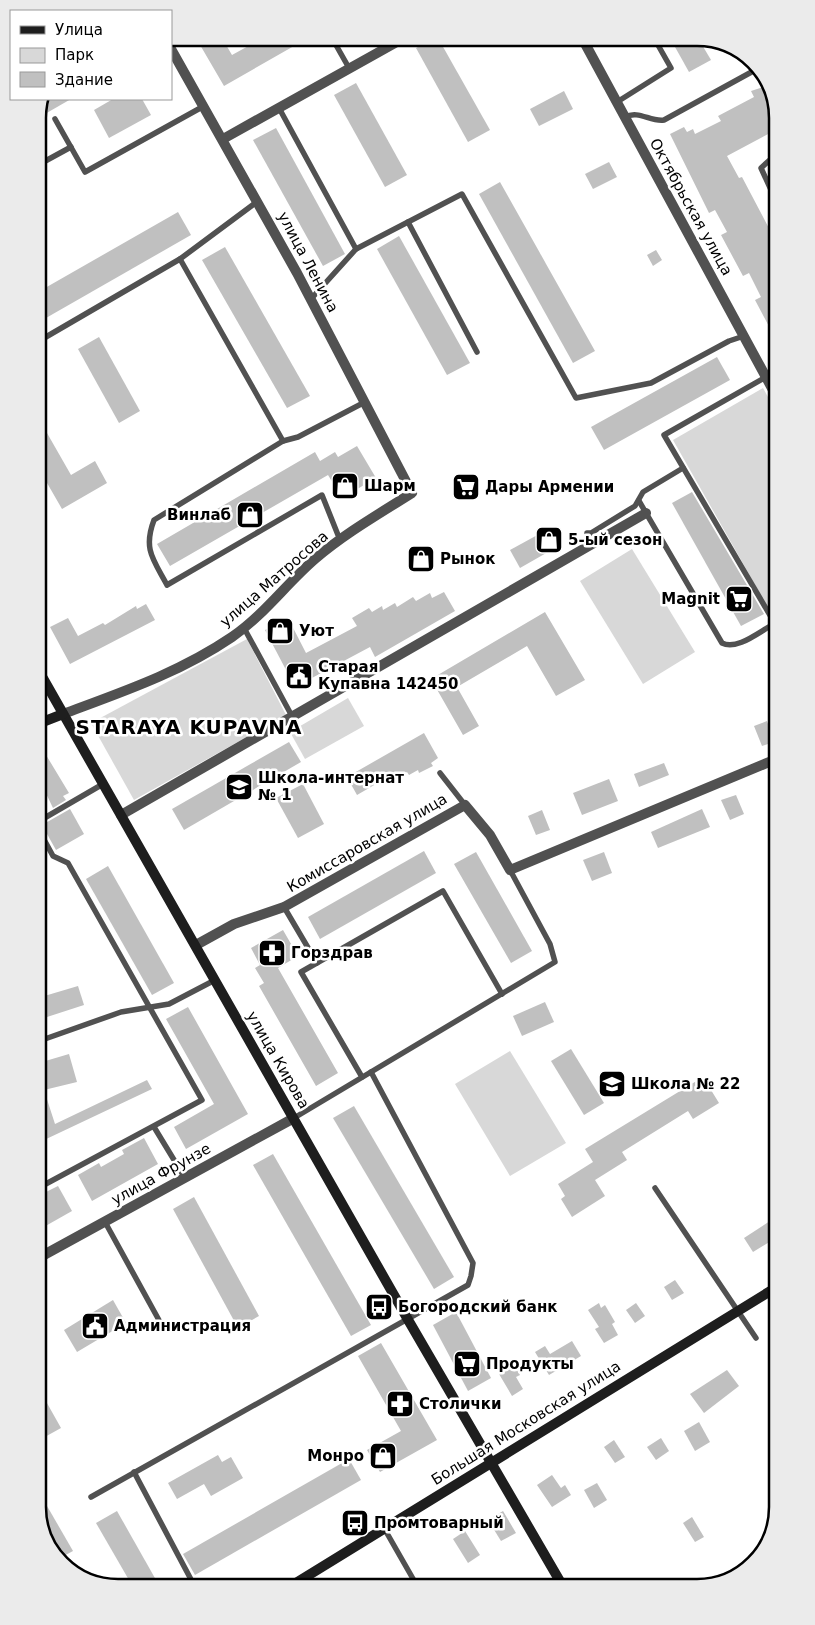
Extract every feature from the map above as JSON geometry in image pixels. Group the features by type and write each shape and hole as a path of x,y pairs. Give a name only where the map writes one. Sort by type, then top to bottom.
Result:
{"street":[{"path":"223,139 389,46"},
{"name":"Октябрьская улица","path":"586,46 769,383"},
{"name":"улица Ленина","path":"172,51 258,201 412,493"},
{"name":"улица Матросова","path":"46,721 142,686 171,673 244,628 272,603 314,560 412,493"},
{"path":"121,815 646,513"},
{"name":"улица Кирова","path":"46,683 558,1579"},
{"path":"510,870 769,762"},
{"name":"Комиссаровская улица","path":"196,945 234,924 284,908 465,804 490,835 510,870"},
{"name":"улица Фрунзе","path":"46,1254 294,1118"},
{"name":"Большая Московская улица","path":"303,1579 769,1291"}],"lane":[{"path":"337,46 349,68"},
{"path":"617,102 671,68 659,46"},
{"path":"625,117 633,114 664,120 752,72"},
{"path":"55,119 85,172 204,106"},
{"path":"278,108 356,249"},
{"path":"46,160 70,147"},
{"path":"769,161 761,168 769,185"},
{"path":"311,299 356,249 462,194 576,398 651,383 729,341 744,336"},
{"path":"46,337 180,259 258,201"},
{"path":"408,222 477,352"},
{"path":"180,259 283,441"},
{"path":"766,377 664,435 769,614"},
{"path":"338,535 322,495 167,585 149,548 148,535 154,520 283,441 298,437 364,402"},
{"path":"587,533 591,533 635,506 644,492 684,468"},
{"path":"639,501 722,643 728,646 735,645 769,626"},
{"path":"244,628 292,718"},
{"path":"440,773 465,804"},
{"path":"46,817 103,784"},
{"path":"46,843 53,856 68,863 202,1100 46,1184"},
{"path":"294,1118 555,962 550,944 510,870"},
{"path":"362,1077 301,972 443,890 502,994"},
{"path":"284,908 317,963"},
{"path":"46,1039 120,1012 177,1001 215,980"},
{"path":"91,1497 468,1285 472,1276 473,1263 371,1072"},
{"path":"154,1127 184,1178"},
{"path":"655,1188 756,1338"},
{"path":"105,1222 160,1322"},
{"path":"134,1472 191,1579"},
{"path":"384,1528 413,1579"}],"green space":[{"path":"763,388 769,399 769,609 673,440"},
{"path":"632,549 695,652 643,684 580,581"},
{"path":"247,639 286,715 134,800 91,723"},
{"path":"348,698 364,726 305,759 290,732"},
{"path":"510,1051 566,1143 510,1176 455,1084"}],"building":[{"path":"201,46 227,46 232,55 248,46 294,46 224,86"},
{"path":"420,46 443,46 490,130 468,142 416,48"},
{"path":"674,46 703,46 711,60 689,72"},
{"path":"356,83 407,175 385,187 334,95"},
{"path":"761,88 763,91 767,104 769,134 727,156 739,178 742,177 769,228 769,326 755,300 761,297 749,273 743,276 721,235 727,232 715,210 709,213 670,134 684,127 687,132 693,129 695,134 721,121 718,116 754,97 751,91"},
{"path":"564,91 573,109 539,126 530,109"},
{"path":"49,100 69,100 46,113"},
{"path":"111,100 143,100 151,115 109,138 94,110"},
{"path":"276,128 345,254 323,266 253,140"},
{"path":"609,162 617,177 593,189 585,174"},
{"path":"500,182 595,351 573,363 479,194"},
{"path":"178,212 191,235 46,318 46,287"},
{"path":"399,236 470,363 447,375 377,249"},
{"path":"225,247 310,396 287,408 202,260"},
{"path":"656,250 662,260 653,266 647,255"},
{"path":"99,337 140,411 119,423 78,349"},
{"path":"717,357 730,380 604,450 591,427"},
{"path":"46,431 71,475 95,461 107,483 62,509 46,481"},
{"path":"357,446 376,478 342,498 328,475 170,566 157,544 315,452 320,461 335,452 338,457"},
{"path":"692,492 764,614 741,626 672,503"},
{"path":"552,527 562,544 520,568 510,550"},
{"path":"444,592 455,611 375,657 370,647 295,687 265,630 288,618 306,653 357,626 352,618 369,608 372,612 382,606 383,610 395,603 397,607 413,597 416,601 430,593 432,598"},
{"path":"146,604 155,620 70,664 50,627 68,618 78,636 103,623 105,625 136,606 137,609"},
{"path":"545,612 585,680 556,696 527,646 457,687 479,726 463,735 431,679"},
{"path":"767,721 769,744 762,746 754,726"},
{"path":"424,733 438,758 431,763 433,766 419,773 418,770 409,775 407,772 398,777 395,773 357,795 347,777"},
{"path":"289,742 301,762 184,830 172,809"},
{"path":"46,755 69,793 63,796 66,800 53,808 46,793"},
{"path":"664,763 669,775 639,787 634,774"},
{"path":"609,779 618,801 582,815 573,793"},
{"path":"303,784 324,824 298,838 276,798"},
{"path":"736,795 744,814 730,820 721,800"},
{"path":"70,809 84,834 56,850 46,832 46,823"},
{"path":"702,809 710,827 658,848 651,832"},
{"path":"542,810 550,830 536,835 528,816"},
{"path":"424,851 436,873 320,939 308,917"},
{"path":"476,852 532,951 511,963 454,864"},
{"path":"604,852 612,873 592,881 583,860"},
{"path":"108,866 174,983 152,995 86,879"},
{"path":"283,930 298,956 278,968 338,1073 316,1086 259,986 264,983 255,968 260,965 251,948"},
{"path":"78,986 84,1005 47,1017 46,996"},
{"path":"545,1002 554,1022 522,1036 513,1016"},
{"path":"188,1007 248,1114 186,1149 174,1127 214,1104 166,1019"},
{"path":"571,1049 604,1103 584,1115 551,1061"},
{"path":"69,1054 77,1082 46,1090 46,1061"},
{"path":"703,1077 719,1103 693,1119 688,1111 622,1152 627,1160 595,1180 605,1196 572,1217 561,1199 565,1196 558,1184 593,1162 585,1149"},
{"path":"147,1080 152,1089 46,1139 46,1096 55,1124"},
{"path":"354,1106 454,1277 434,1289 333,1118"},
{"path":"144,1138 158,1164 92,1201 78,1175 99,1163 101,1167 124,1154 122,1150"},
{"path":"273,1154 371,1325 351,1336 253,1165"},
{"path":"58,1186 72,1211 46,1226 46,1192"},
{"path":"194,1197 259,1316 238,1328 173,1209"},
{"path":"769,1222 769,1242 753,1252 744,1238"},
{"path":"675,1280 684,1293 672,1300 664,1287"},
{"name":"Администрация","path":"113,1300 126,1323 77,1352 64,1330"},
{"path":"599,1303 601,1308 605,1305 615,1322 612,1324 618,1335 604,1343 595,1329 599,1327 588,1310"},
{"path":"636,1303 645,1316 635,1323 626,1310"},
{"path":"456,1312 491,1378 468,1391 433,1325"},
{"path":"572,1341 581,1356 549,1375 535,1352 545,1346 550,1354"},
{"path":"381,1343 437,1440 380,1472 367,1450 401,1431 358,1356"},
{"path":"514,1365 520,1375 516,1377 523,1389 512,1396 499,1374"},
{"path":"727,1370 739,1386 704,1413 690,1394"},
{"path":"46,1401 61,1428 46,1436"},
{"path":"699,1422 710,1442 695,1451 684,1431"},
{"path":"661,1438 669,1451 656,1460 647,1447"},
{"path":"614,1440 625,1457 615,1463 604,1447"},
{"path":"218,1455 222,1462 231,1457 243,1478 211,1496 204,1484 177,1499 168,1483"},
{"path":"349,1459 361,1480 195,1575 183,1554"},
{"path":"552,1475 561,1488 565,1485 571,1495 552,1507 537,1485"},
{"path":"597,1483 607,1500 594,1508 584,1490"},
{"path":"46,1504 73,1551 65,1555 56,1543 48,1521"},
{"path":"117,1511 155,1579 128,1579 96,1523"},
{"path":"503,1511 516,1533 501,1541 488,1520"},
{"path":"692,1517 704,1537 695,1542 683,1523"},
{"path":"465,1531 480,1555 468,1563 453,1539"}],"place":[{"name":"Шарм","path":"345,486"},
{"name":"Дары Армении","path":"466,487"},
{"name":"Винлаб","path":"250,515"},
{"name":"5-ый сезон","path":"549,540"},
{"name":"Рынок","path":"421,559"},
{"name":"Magnit","path":"739,599"},
{"name":"Уют","path":"280,631"},
{"name":"Старая Купавна 142450","path":"299,676"},
{"name":"Школа-интернат № 1","path":"239,787"},
{"name":"Горздрав","path":"272,953"},
{"name":"Школа № 22","path":"612,1084"},
{"name":"Богородский банк","path":"379,1307"},
{"name":"Администрация","path":"95,1326"},
{"name":"Продукты","path":"467,1364"},
{"name":"Столички","path":"400,1404"},
{"name":"Монро","path":"383,1456"},
{"name":"Промтоварный","path":"355,1523"}],"district":[{"name":"STARAYA KUPAVNA","path":"189,727"}]}
